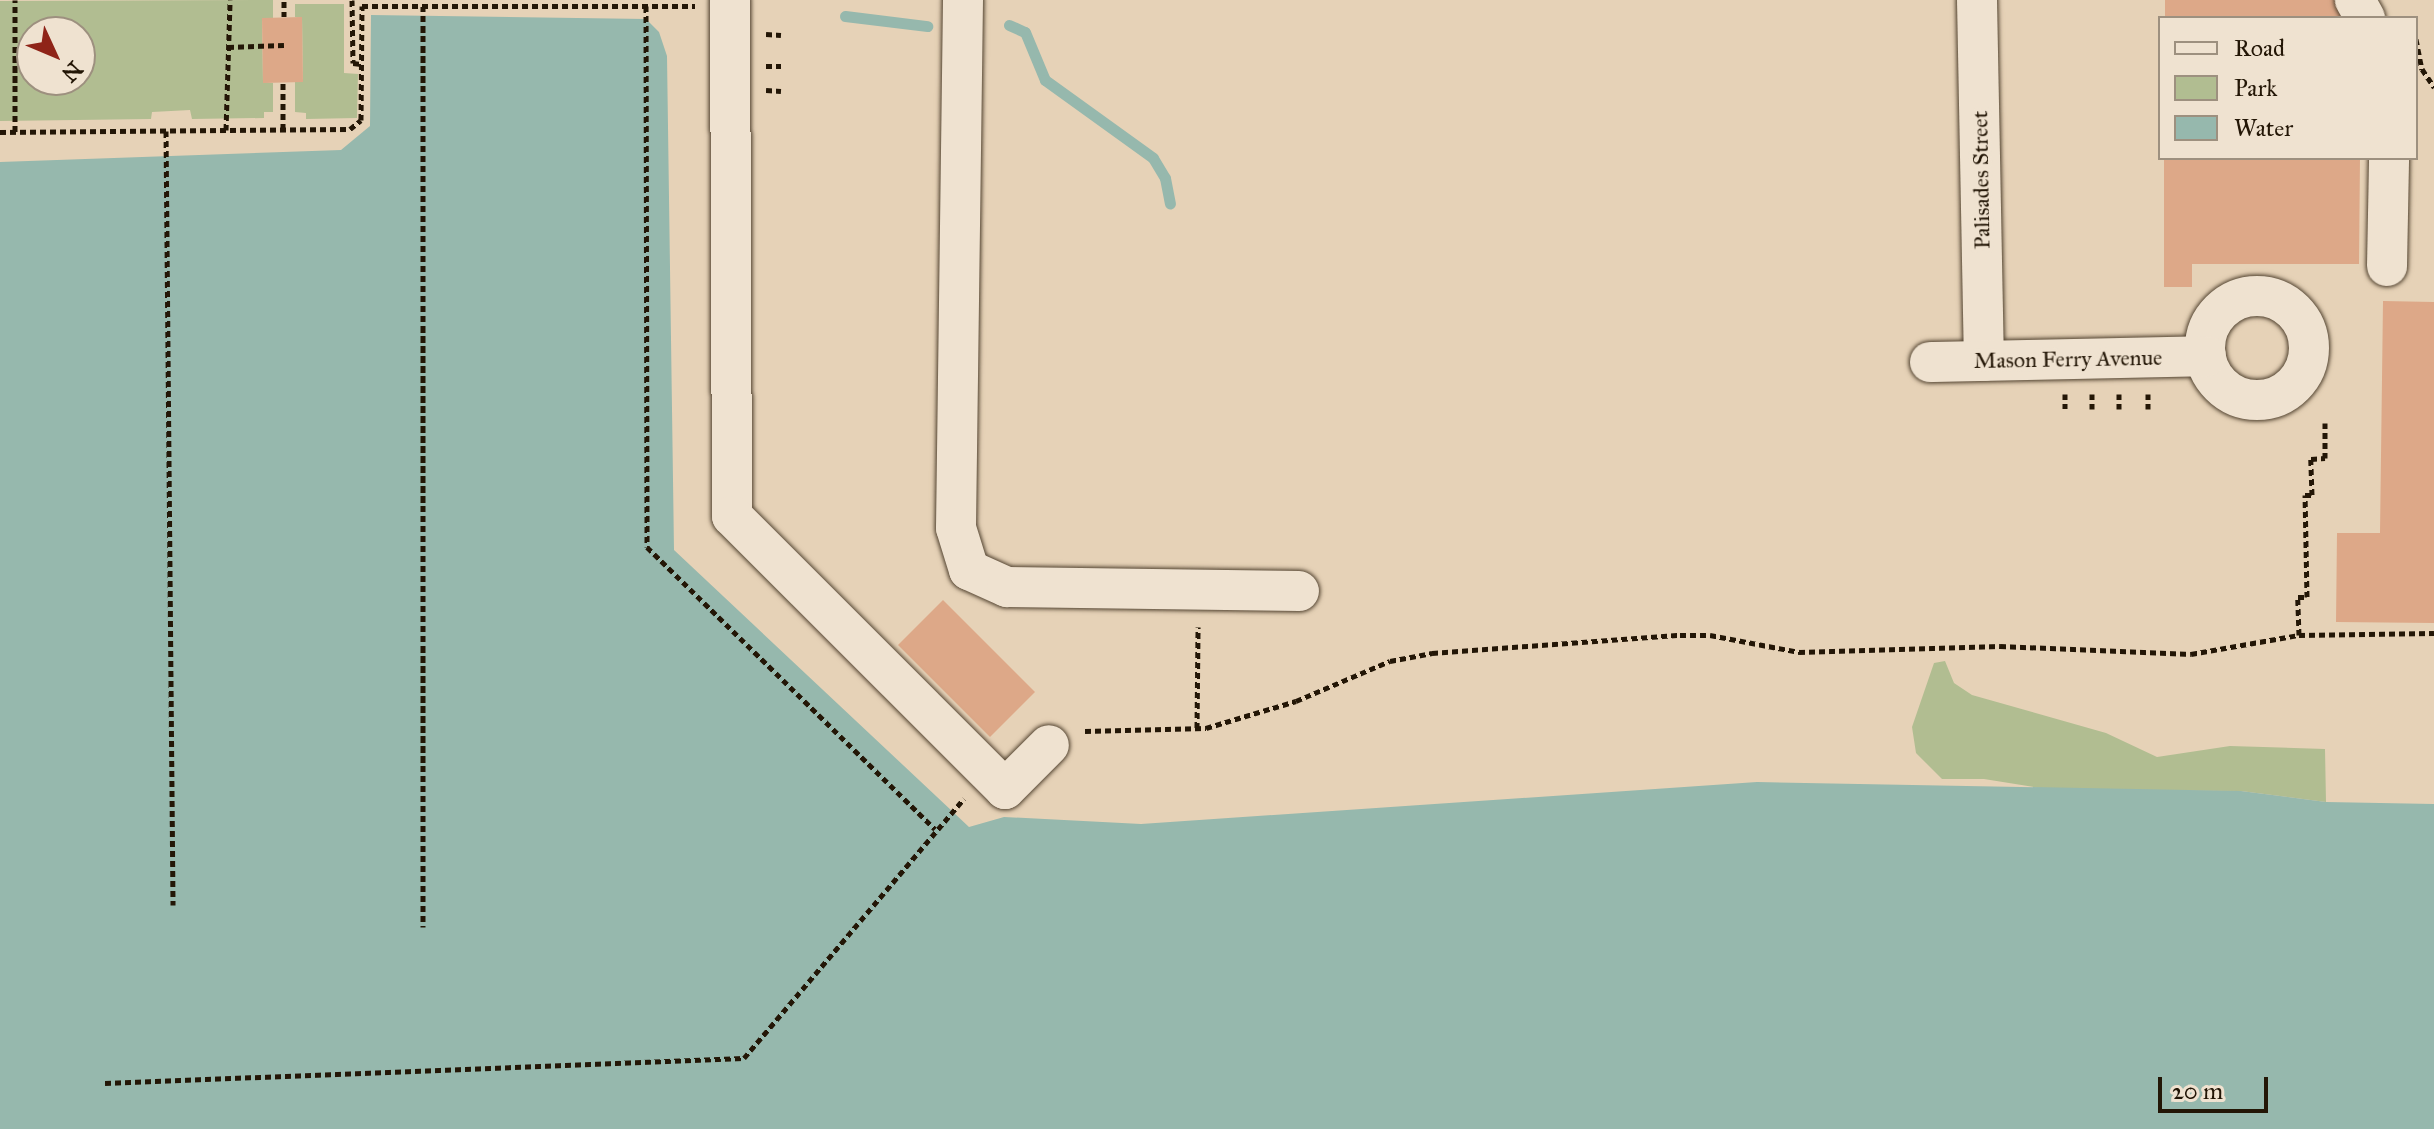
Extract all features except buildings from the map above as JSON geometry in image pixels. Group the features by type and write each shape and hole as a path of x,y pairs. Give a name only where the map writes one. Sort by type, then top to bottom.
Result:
{"street":[{"path":"963,0 956,528 969,570 1007,587 1299,591"},
{"name":"Palisades Street","path":"1977,0 1984,361"},
{"path":"730,3 732,516 1005,789 1049,745"},
{"path":"2387,266 2389,160"},
{"name":"Mason Ferry Avenue","path":"1930,362 2206,356"}],"path":[{"path":"15,0 15,132"},
{"path":"226,130 230,0"},
{"path":"284,0 284,17"},
{"path":"352,0 353,63 361,64"},
{"path":"0,132 350,129 361,120 362,6 730,3"},
{"path":"423,6 423,927"},
{"path":"646,6 647,56"},
{"path":"228,47 284,45"},
{"path":"2418,49 2422,69 2434,87"},
{"path":"283,83 283,130"},
{"path":"166,131 173,905"},
{"path":"2299,635 2298,597 2307,597 2305,495 2312,495 2311,459 2325,458 2325,423"},
{"path":"1197,728 1198,590"},
{"path":"1049,745 1061,732 1197,728 1272,709 1390,661 1432,653 1695,635 1799,652 2000,646 2191,654 2299,635 2434,633"},
{"path":"105,1083 744,1058 935,829 953,812"}],"green space":[{"path":"273,0 273,18 262,18 263,82 273,83 273,112 264,112 264,118 192,119 190,110 152,112 151,119 0,121 0,1"},
{"path":"295,4 344,4 344,73 358,74 357,118 306,119 306,113 295,112 295,82 303,82 302,18 295,17"},
{"path":"1945,661 1954,683 1972,695 2106,733 2157,757 2230,746 2325,749 2326,802 2241,791 2053,790 1984,779 1942,779 1916,753 1912,727 1934,663"}],"water":[{"path":"371,15 646,19 659,32 667,56 674,550 969,827 1004,817 1141,824 1757,782 2241,791 2326,802 2434,804 2434,1129 0,1129 0,162 341,150 370,126"}],"waterway":[{"path":"845,16 927,26"},
{"path":"1009,25 1025,32 1045,80 1153,158 1165,178 1170,204"}]}
